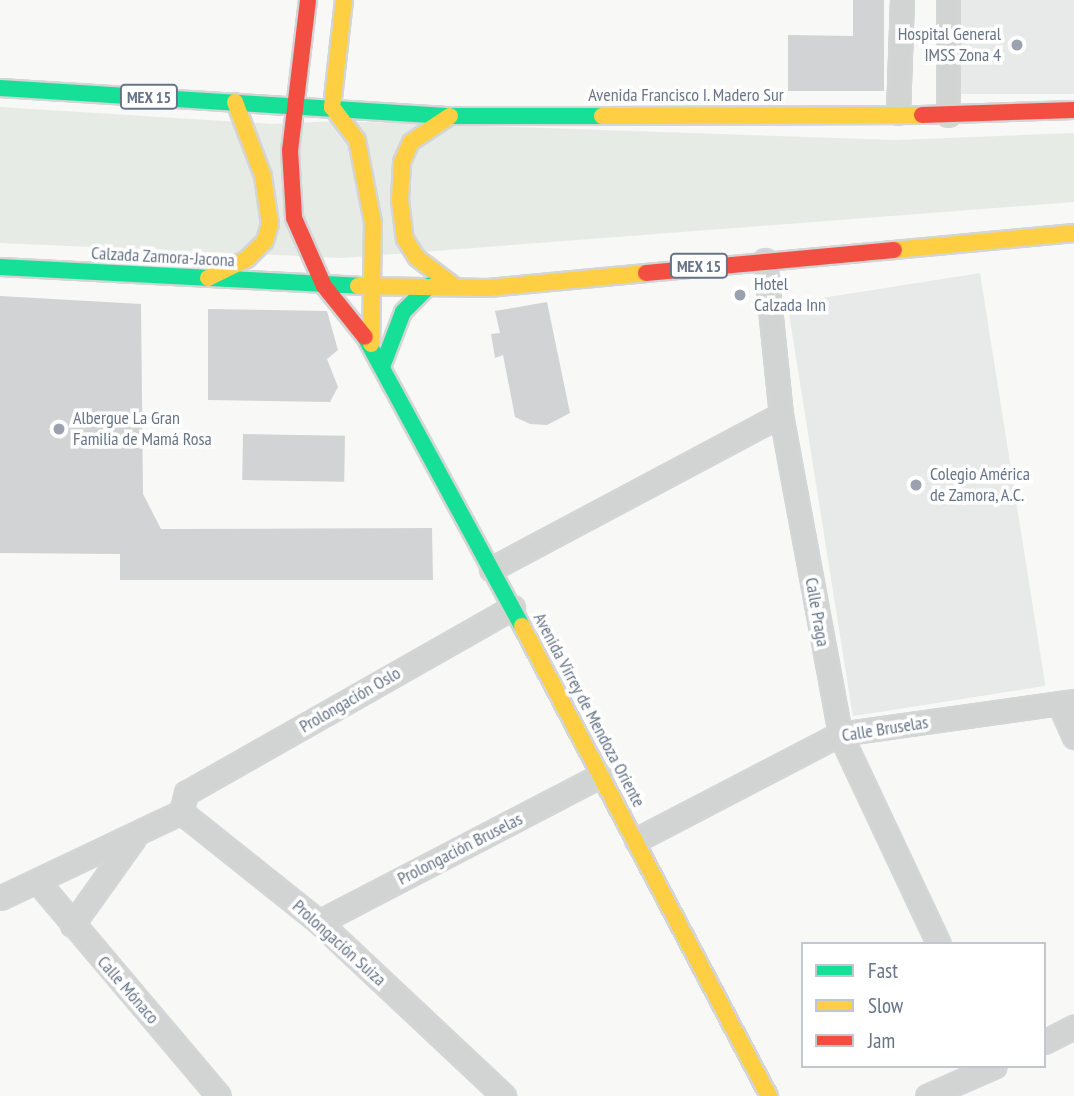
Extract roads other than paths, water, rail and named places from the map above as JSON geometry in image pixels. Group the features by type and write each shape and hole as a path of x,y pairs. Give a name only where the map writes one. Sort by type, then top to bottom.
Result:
{"main road":[{"name":"Avenida Virrey de Mendoza Oriente","path":"307,0 298,107 290,150 295,218 324,286 371,344 513,607 769,1096"},
{"path":"332,107 344,0"},
{"name":"MEX 15","path":"0,88 298,107"},
{"path":"208,278 247,259 265,241 270,224 263,176 235,102"},
{"name":"Avenida Francisco I. Madero Sur","path":"298,107 450,116 947,115 1074,110"},
{"name":"Avenida Virrey de Mendoza Oriente","path":"332,107 357,140 376,241 371,344"},
{"path":"450,116 411,142 402,162 400,201 405,239 417,258 454,286"},
{"name":"MEX 15","path":"324,286 430,285 488,288 1074,233"},
{"name":"Calzada Zamora-Jacona","path":"0,267 324,286"},
{"path":"382,367 402,312 430,285"}],"street":[{"path":"898,113 902,0"},
{"path":"947,0 947,115"},
{"name":"Calle Praga","path":"765,260 781,415 840,734 938,942"},
{"path":"491,569 781,415"},
{"name":"Prolongación Oslo","path":"0,898 38,883 136,836 184,802 513,607"},
{"path":"1067,702 1074,737"},
{"name":"Calle Bruselas","path":"636,840 840,734 1067,702"},
{"name":"Prolongación Bruselas","path":"319,922 600,776"},
{"name":"Prolongación Suiza","path":"184,802 319,922 504,1096"},
{"name":"Prolongación Oslo","path":"72,925 136,836"},
{"name":"Calle Mónaco","path":"38,883 219,1096"},
{"path":"1046,1041 1074,1027"},
{"path":"927,1096 990,1068"}],"place":[{"name":"Hospital General IMSS Zona 4","path":"1017,45"},
{"name":"Hotel Calzada Inn","path":"740,295"},
{"name":"Albergue La Gran Familia de Mamá Rosa","path":"59,429"},
{"name":"Colegio América de Zamora, A.C.","path":"916,485"}]}
